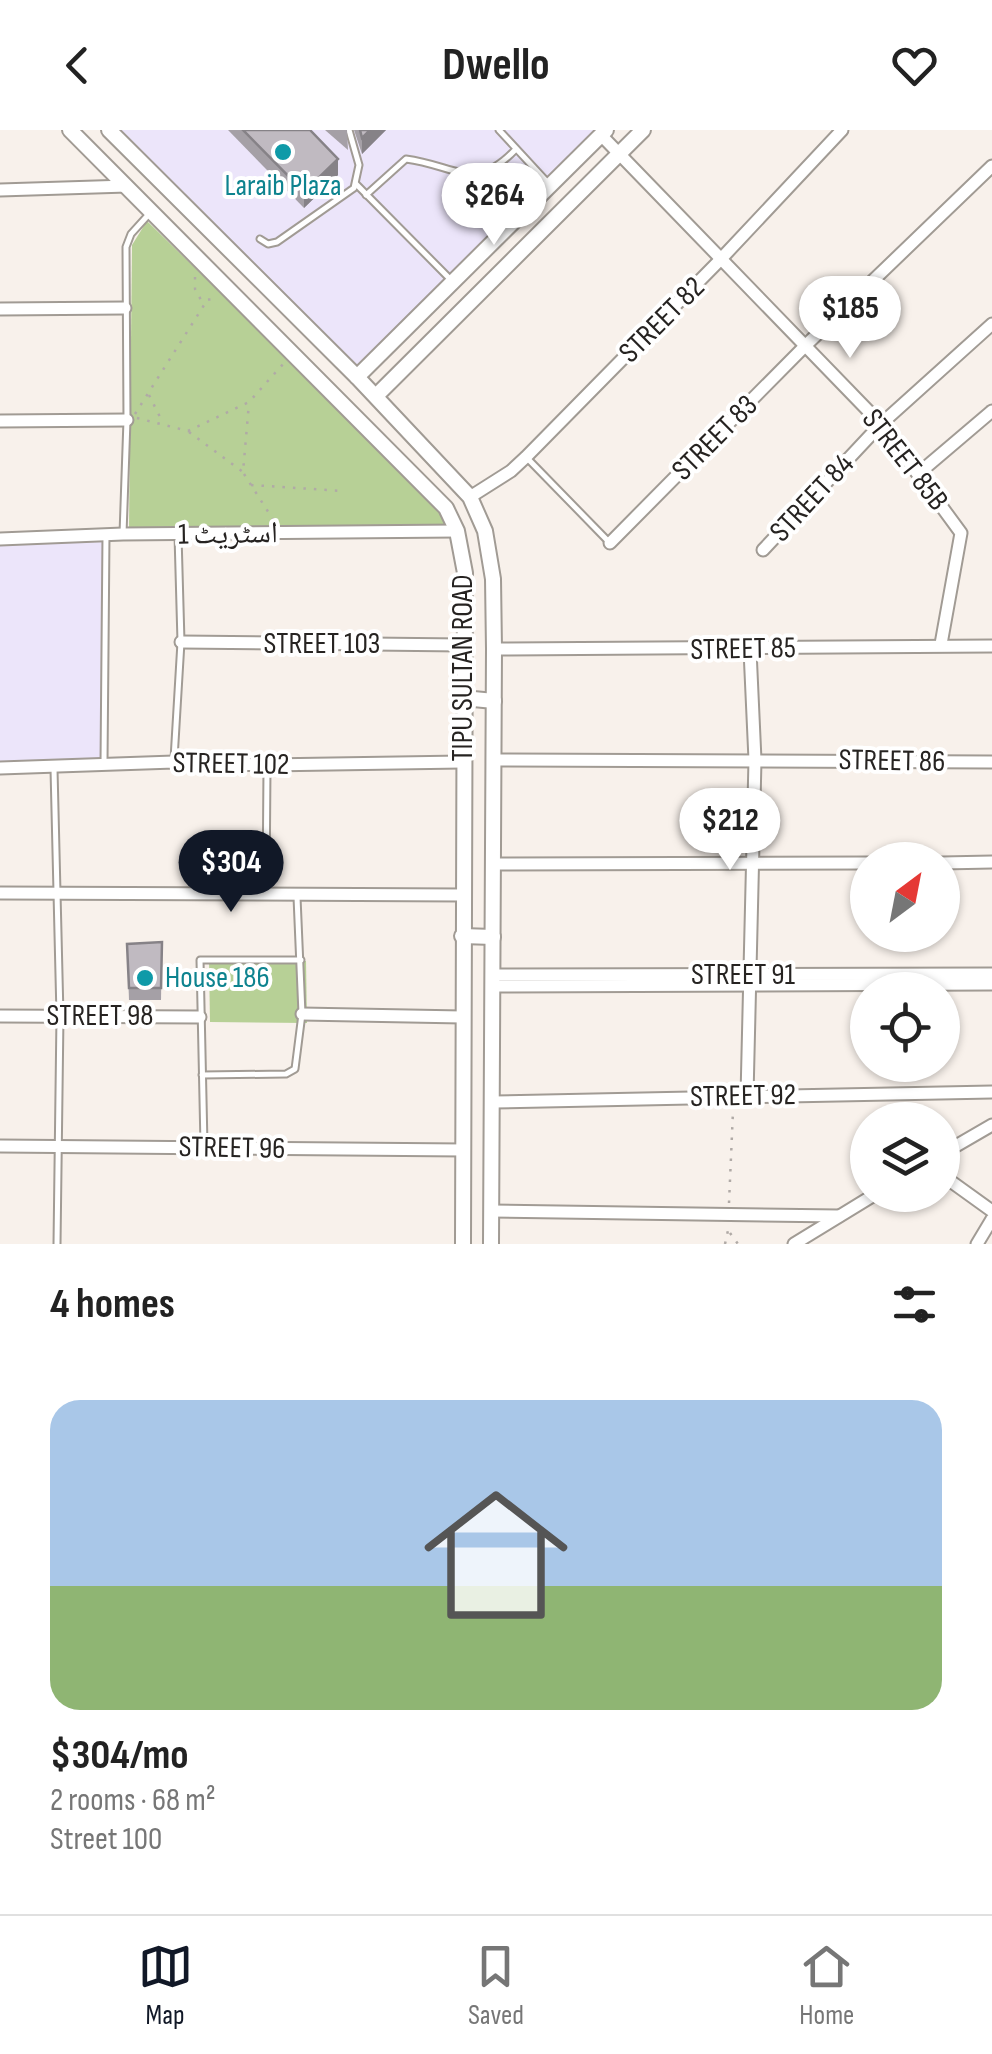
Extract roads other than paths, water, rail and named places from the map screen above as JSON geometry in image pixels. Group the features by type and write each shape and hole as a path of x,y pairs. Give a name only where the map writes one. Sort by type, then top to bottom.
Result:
{"street":[{"name":"TIPU SULTAN ROAD","path":"70,130 446,508 457,531 466,573 462,698 462,1244"},
{"name":"TIPU SULTAN ROAD","path":"109,130 376,396 470,497 485,531 493,579 494,649 491,1244"},
{"path":"376,396 643,130"},
{"name":"STREET 82","path":"470,497 526,457 842,130"},
{"path":"357,377 604,133"},
{"name":"STREET 85B","path":"604,133 618,154 882,424 962,533 941,644"},
{"name":"STREET 83","path":"610,543 806,345 992,166"},
{"path":"0,190 127,186"},
{"path":"219,278 237,260"},
{"path":"0,309 125,308"},
{"name":"STREET 84","path":"763,550 882,424 992,324"},
{"path":"919,473 992,411"},
{"path":"0,421 127,420"},
{"name":"اسٹریٹ 1","path":"0,539 457,531"},
{"name":"STREET 103","path":"181,642 463,644"},
{"name":"STREET 85","path":"494,649 992,646"},
{"path":"740,1096 755,760 750,650"},
{"path":"462,698 494,701"},
{"name":"STREET 86","path":"493,760 992,762"},
{"name":"STREET 102","path":"0,768 174,762 462,762"},
{"path":"960,862 992,862"},
{"path":"493,864 850,863"},
{"path":"0,893 462,895"},
{"path":"462,936 493,937"},
{"name":"STREET 91","path":"493,980 747,980 992,974"},
{"path":"747,980 992,984"},
{"path":"302,1014 462,1017"},
{"name":"STREET 98","path":"0,1016 200,1017"},
{"name":"STREET 92","path":"494,1102 992,1092"},
{"path":"960,1144 992,1125"},
{"name":"STREET 96","path":"0,1146 464,1150"},
{"path":"960,1188 992,1211"},
{"path":"794,1244 850,1210"},
{"path":"491,1211 840,1216"},
{"path":"977,1244 992,1219"}],"lane":[{"path":"260,240 268,244 277,242 344,197 356,184 359,165 348,130"},
{"path":"499,130 550,185"},
{"path":"366,195 406,158 472,176 497,169 516,149"},
{"path":"356,184 453,282"},
{"path":"123,534 126,247 138,224 152,211"},
{"path":"526,457 610,543"},
{"path":"174,762 181,642 178,534"},
{"path":"104,766 106,536"},
{"path":"266,895 267,765"},
{"path":"54,766 60,1016 57,1244"},
{"path":"202,1075 286,1074 294,1070 302,1014 296,895"},
{"path":"204,1148 200,960 301,960"}],"place":[{"name":"Laraib Plaza","path":"283,152"},
{"name":"House 186","path":"145,978"}]}
